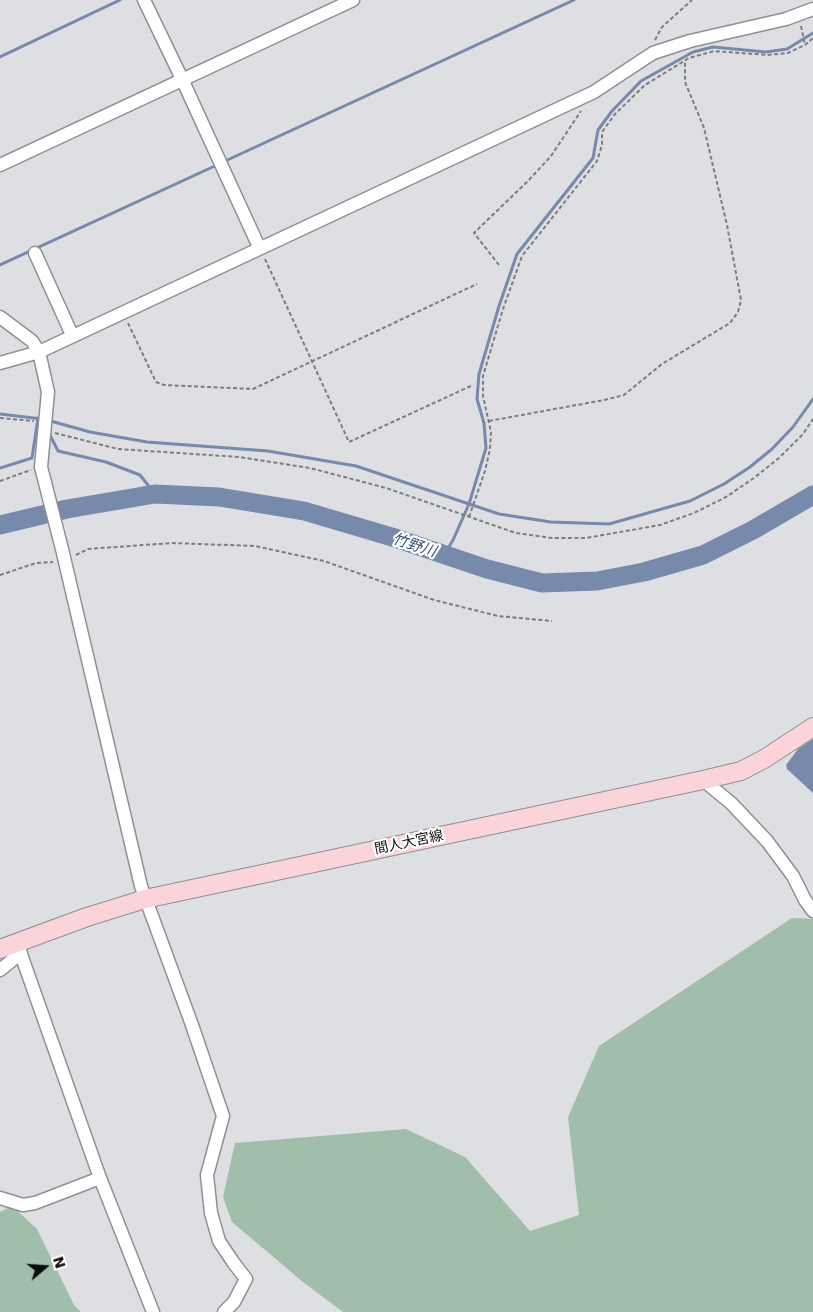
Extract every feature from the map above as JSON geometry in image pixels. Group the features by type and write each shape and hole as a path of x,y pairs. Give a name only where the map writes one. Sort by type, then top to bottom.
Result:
{"main road":[{"name":"間人大宮線","path":"0,949 19,948 88,917 146,898 703,780 741,770 764,759 813,727"}],"street":[{"path":"144,0 259,247"},
{"path":"0,165 353,0"},
{"path":"0,363 39,352 259,247 594,92 653,53 690,41 778,22 813,9"},
{"path":"35,253 72,335"},
{"path":"0,316 32,340 39,352 48,392 40,467 63,555 141,886 223,1116 208,1175 211,1213 219,1241 246,1279 228,1311"},
{"path":"703,780 731,803 767,841 793,876 813,912"},
{"path":"0,970 19,948 100,1178 153,1312"},
{"path":"0,1198 23,1205 35,1203 100,1178"}],"path":[{"path":"653,53 655,39 662,27 692,0"},
{"path":"800,14 802,36 805,45"},
{"path":"469,517 485,471 490,449 491,432 483,396 483,376 503,310 522,256 597,161 602,146 602,132 615,114 645,85 685,61 714,51 767,55 788,53 805,45 813,38"},
{"path":"489,421 624,395 662,364 730,323 738,312 741,300 725,216 704,128 685,82 685,61"},
{"path":"499,265 474,233 528,182 551,156 594,92"},
{"path":"259,247 349,442 473,385"},
{"path":"123,312 156,382 164,385 253,388 477,284"},
{"path":"0,418 34,421"},
{"path":"45,431 118,449 239,457 310,468 386,488 516,533 552,538 586,538 660,525 694,513 726,497 779,458 803,434 813,419"},
{"path":"0,481 40,467"},
{"path":"0,575 63,555 88,550 172,543 255,546 324,561 434,600 498,616 552,621"}],"green space":[{"path":"792,918 813,919 813,1312 343,1312 303,1282 232,1222 223,1197 235,1143 406,1129 465,1157 530,1231 579,1215 568,1117 599,1046"},
{"path":"12,1206 37,1229 74,1305 81,1312 0,1312 0,1212"}],"water":[{"path":"813,739 813,793 787,769 786,765 798,749"}],"waterway":[{"path":"0,57 120,0"},
{"path":"223,162 574,0"},
{"path":"444,555 469,504 486,448 484,423 477,399 479,374 517,254 593,158 598,130 612,111 641,81 693,52 713,47 766,52 787,49 813,33"},
{"path":"0,265 217,165"},
{"path":"47,420 90,432 147,442 268,451 356,466 499,514 551,522 609,524 690,501 724,484 750,467 772,449 793,427 813,399"},
{"path":"0,414 42,419"},
{"path":"0,468 32,458 38,418"},
{"path":"49,433 58,451 106,462 140,475 155,494"},
{"name":"竹野川","path":"0,525 67,509 155,494 219,497 304,511 392,537 487,569 542,583 597,581 644,572 703,555 753,530 813,495"}]}
